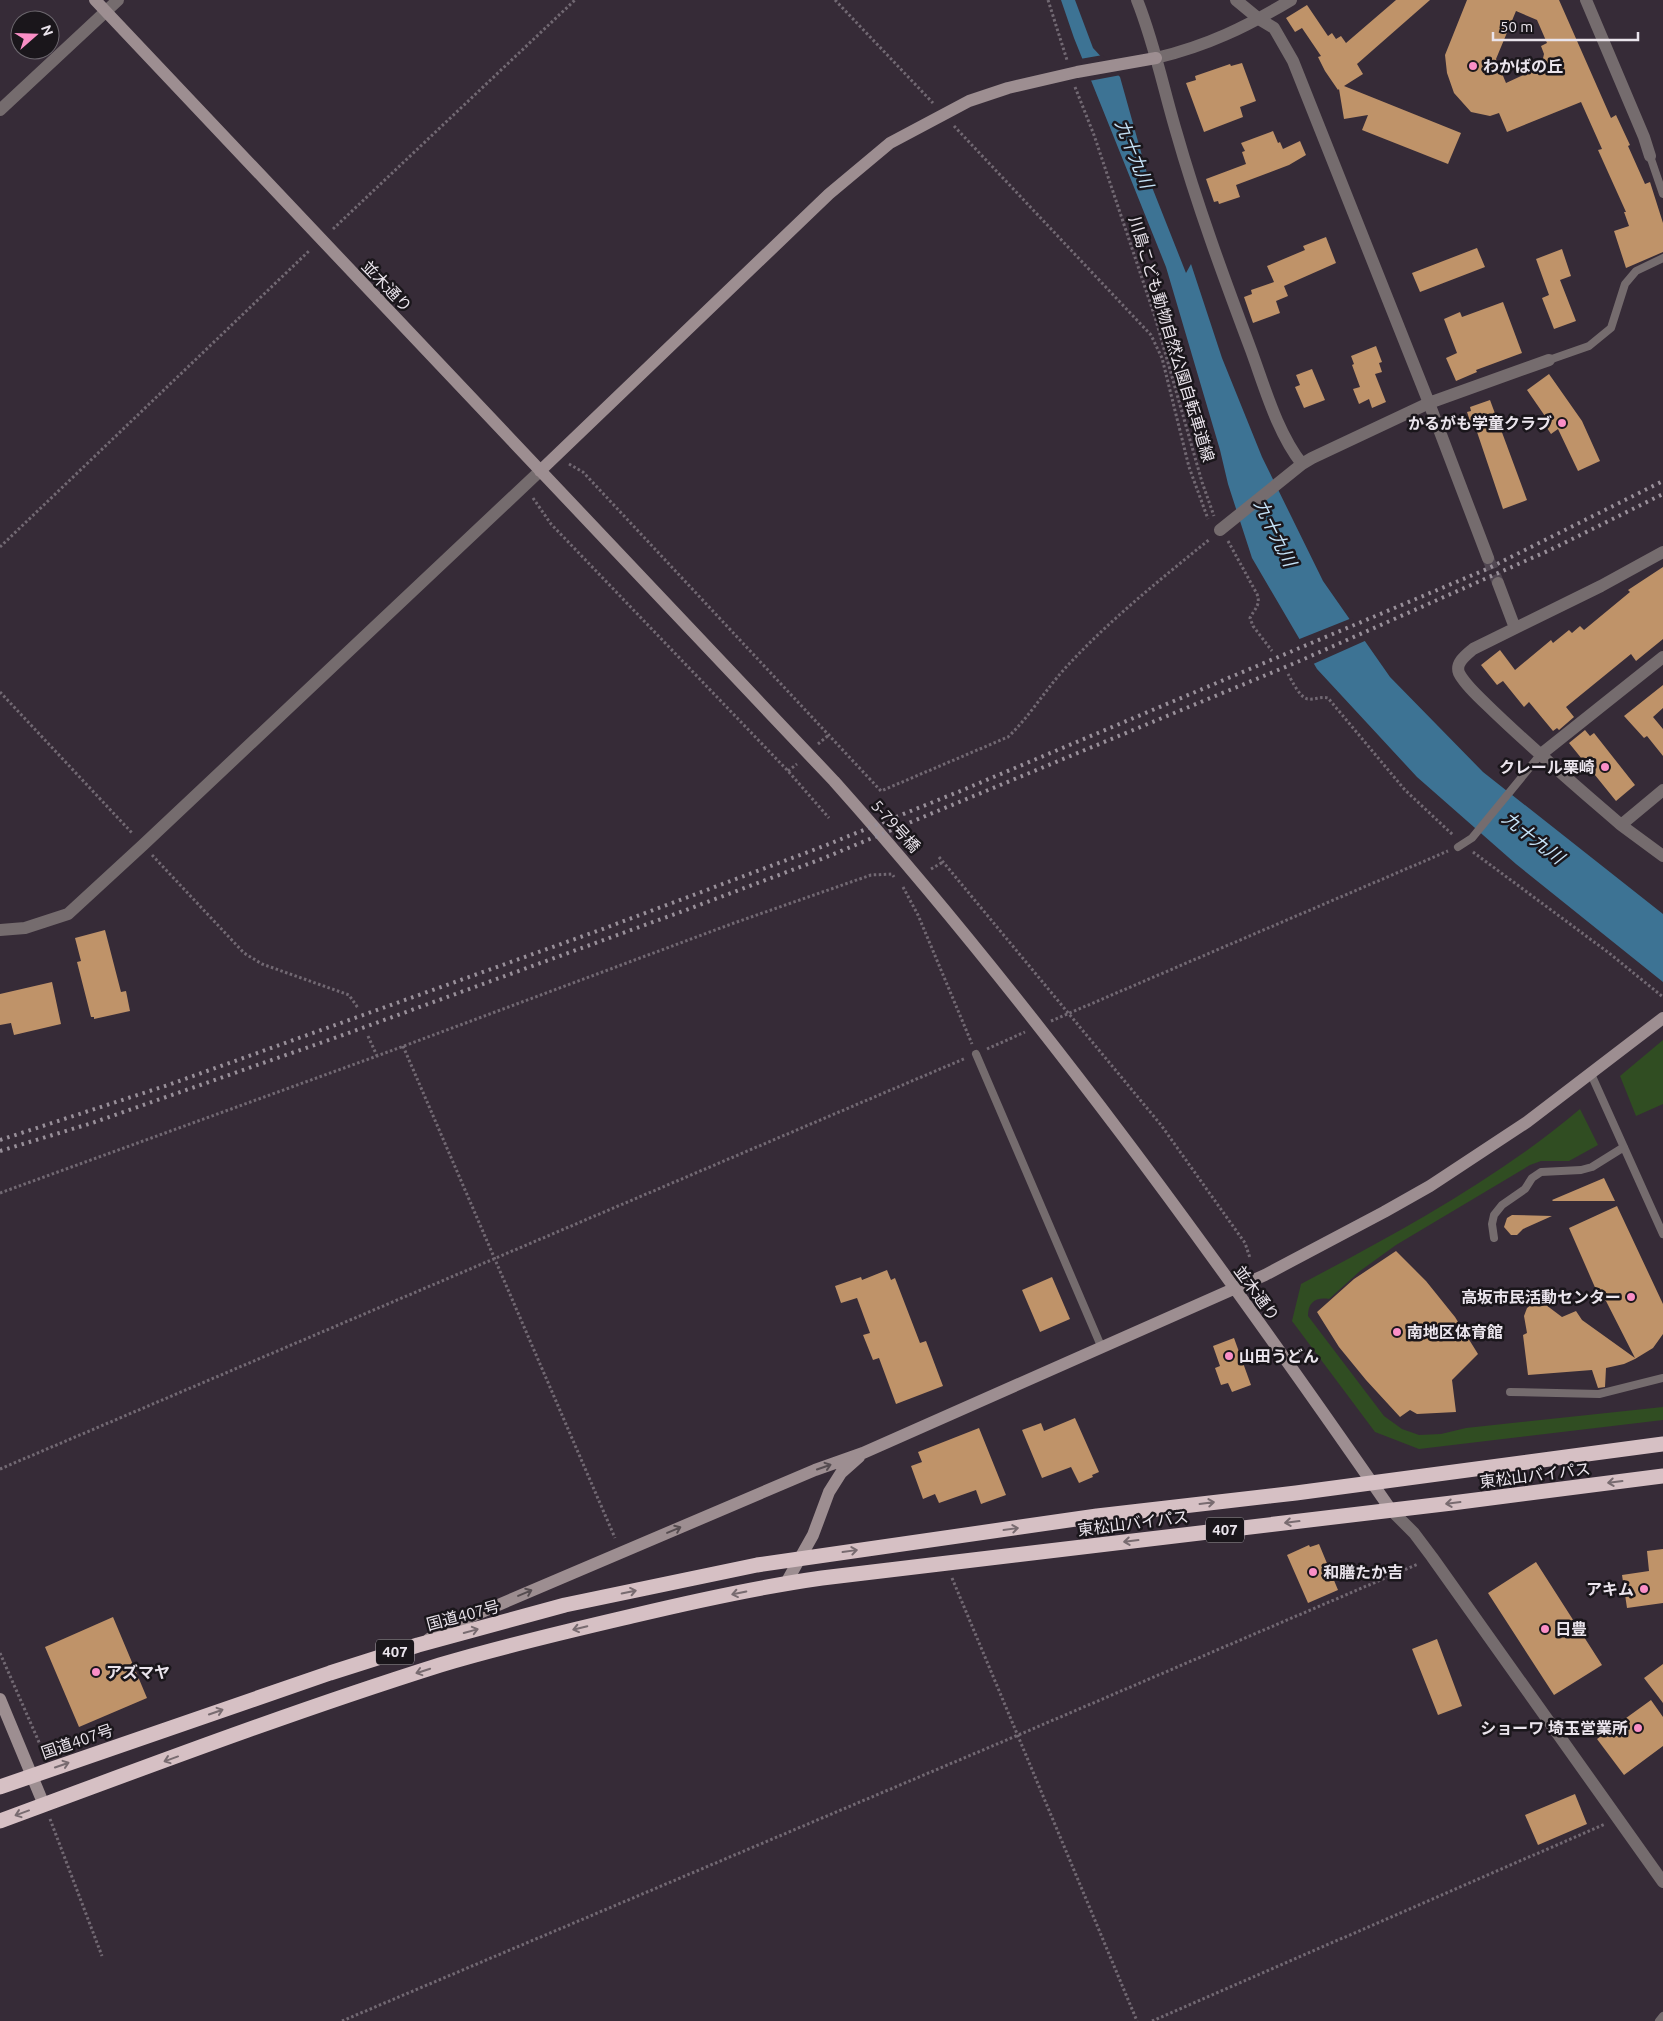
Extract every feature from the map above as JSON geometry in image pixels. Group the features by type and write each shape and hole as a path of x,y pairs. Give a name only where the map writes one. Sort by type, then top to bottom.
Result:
{"highway":[{"name":"東松山バイパス","path":"802,1558 1097,1516 1663,1444"},
{"name":"東松山バイパス","path":"786,1583 1663,1476"},
{"name":"国道407号","path":"0,1787 330,1673 418,1645 565,1605 757,1565 802,1558"},
{"name":"407","path":"0,1821 299,1712 441,1665 569,1631 786,1583"}],"street":[{"name":"並木通り","path":"95,0 320,240 657,593"},
{"path":"0,110 118,0"},
{"path":"1138,0 1148,26 1152,58 1221,271 1268,396 1298,467"},
{"path":"1236,0 1258,19 1274,28 1293,61 1429,403 1488,558"},
{"path":"0,930 25,928 68,914 540,471 829,194 890,143 968,101 1008,88 1075,77 1188,51 1222,38 1291,0"},
{"path":"1586,0 1644,137 1650,156"},
{"path":"1222,529 1298,467 1429,403 1549,360"},
{"path":"1663,552 1601,586 1473,649 1464,656 1459,664 1459,672 1478,696 1540,755 1620,825 1663,856"},
{"path":"1498,583 1515,628"},
{"name":"5-79号橋","path":"657,593 834,781 904,860 997,972 1093,1096"},
{"path":"1540,755 1663,657"},
{"path":"1620,825 1663,790"},
{"path":"418,1645 456,1623 814,1470 863,1453 1101,1346 1265,1276 1430,1186 1527,1122 1663,1018"},
{"name":"並木通り","path":"1093,1096 1234,1288 1392,1510"},
{"path":"786,1583 813,1536 829,1492 841,1473 863,1453"},
{"path":"1392,1510 1414,1533 1432,1557 1663,1882"},
{"path":"0,1699 44,1805"}],"lane":[{"path":"1650,156 1663,194"},
{"path":"1549,360 1589,346 1611,328 1625,284 1636,271 1663,258"},
{"path":"1458,847 1472,838 1540,755"},
{"path":"976,1054 1101,1346"},
{"path":"1591,1074 1663,1234"},
{"path":"1494,1238 1492,1224 1494,1215 1502,1206 1525,1189 1532,1178 1541,1172 1581,1170 1592,1167 1624,1147"},
{"path":"1510,1392 1599,1394 1663,1378"},
{"path":"1659,2021 1663,2016"}],"path":[{"path":"0,547 320,240 411,157 575,0"},
{"path":"556,455 583,472 881,790 1008,737 1022,723 1069,664 1152,587 1222,529 1211,524 1195,486 1162,358 1151,335 835,0"},
{"path":"1048,0 1066,58"},
{"name":"川島こども動物自然公園自転車道線","path":"1075,77 1155,317 1199,472 1222,529 1260,600 1250,618 1253,626 1272,651"},
{"path":"526,484 537,506 551,524 788,771 829,818"},
{"path":"1288,674 1303,697 1308,700 1328,698 1404,790 1454,835"},
{"path":"0,692 244,953 262,964 349,995 358,1008"},
{"path":"1067,1014 1458,847"},
{"path":"1471,850 1609,953 1663,998"},
{"path":"939,858 1161,1125 1245,1244 1250,1258"},
{"path":"0,1193 871,875 892,874 897,880"},
{"path":"0,1469 976,1054 918,915 902,885"},
{"path":"368,1036 377,1056"},
{"path":"404,1046 613,1534"},
{"path":"342,2021 1016,1736 1432,1557"},
{"path":"949,1563 952,1580 1136,2021"},
{"path":"0,1653 42,1749"},
{"path":"44,1805 102,1956"},
{"path":"1152,2021 1617,1818"}],"green space":[{"path":"1663,1040 1663,1104 1636,1116 1620,1076"},
{"path":"1580,1109 1598,1145 1569,1161 1541,1161 1530,1165 1396,1245 1360,1271 1329,1299 1314,1301 1309,1307 1308,1316 1384,1416 1402,1429 1419,1435 1441,1434 1466,1428 1663,1407 1663,1420 1419,1449 1375,1432 1292,1321 1301,1284 1445,1204 1514,1159"}],"water":[{"name":"九十九川","path":"1061,0 1075,0 1093,48 1120,77 1148,177 1186,273 1191,264 1222,358 1262,457 1323,581 1390,677 1483,772 1663,914 1663,982 1516,864 1417,777 1317,669 1252,558 1228,484 1220,450 1166,267 1074,38"}],"pier":[{"path":"1103,55 1121,75 1089,81 1080,59"},
{"path":"1352,618 1367,640 1311,665 1297,640"}],"building":[{"path":"1396,0 1430,0 1357,64 1363,74 1344,86 1461,133 1448,164 1362,130 1368,115 1344,119 1339,89 1325,71 1318,57 1321,56 1302,28 1295,32 1286,18 1307,5 1328,36 1332,33 1336,39 1341,36 1346,43"},
{"name":"わかばの丘","path":"1467,0 1559,0 1611,118 1616,115 1645,184 1650,182 1663,223 1663,252 1626,268 1614,231 1629,226 1624,212 1626,212 1598,150 1602,149 1581,102 1507,132 1499,113 1490,116 1471,112 1454,93 1447,73 1445,55","holes":["1516,11 1537,20 1547,43 1541,46 1544,54 1541,67 1506,83 1496,59"]},
{"path":"1242,63 1256,101 1240,107 1243,117 1204,132 1186,83 1196,80 1195,76 1230,64 1231,66"},
{"path":"1273,131 1283,149 1300,141 1306,155 1289,165 1236,185 1240,197 1219,204 1218,201 1214,202 1206,179 1246,164 1242,152 1245,151 1241,143"},
{"path":"1326,237 1336,263 1284,286 1288,296 1276,301 1280,313 1253,323 1244,297 1252,294 1251,290 1274,282 1267,266 1305,250 1303,246"},
{"path":"1477,248 1485,267 1420,292 1412,273"},
{"path":"1562,249 1571,276 1560,280 1576,321 1554,329 1542,298 1549,295 1536,259"},
{"path":"1503,302 1522,353 1476,370 1477,372 1456,381 1446,358 1457,353 1444,319 1460,312 1462,317"},
{"path":"1376,346 1382,362 1379,363 1382,372 1375,374 1386,402 1372,408 1369,399 1359,404 1353,389 1360,387 1352,365 1354,364 1351,356"},
{"path":"1312,369 1325,400 1304,408 1295,387 1300,385 1296,375"},
{"name":"かるがも学童クラブ","path":"1549,374 1582,421 1600,461 1578,471 1558,429 1551,434 1543,422 1547,419 1527,390"},
{"path":"1490,400 1527,500 1503,509 1475,426 1472,427 1467,412 1471,411 1470,407"},
{"path":"1663,567 1663,639 1636,661 1631,654 1566,707 1574,717 1559,730 1557,728 1553,731 1529,702 1524,707 1503,681 1497,685 1481,665 1500,650 1515,670 1551,640 1553,643 1569,630 1572,633 1580,626 1584,630 1630,592 1628,590"},
{"path":"1663,685 1663,708 1653,717 1663,729 1663,756 1647,736 1644,738 1624,716"},
{"name":"クレール栗崎","path":"1585,730 1590,736 1594,733 1635,785 1616,801 1569,743"},
{"path":"105,930 121,992 126,991 130,1011 94,1019 94,1017 91,1017 77,962 81,961 75,938"},
{"path":"52,982 61,1024 14,1035 11,1023 0,1025 0,994"},
{"path":"1604,1178 1615,1201 1552,1200"},
{"name":"高坂市民活動センター","path":"1617,1206 1663,1304 1663,1334 1653,1348 1635,1359 1624,1364 1606,1368 1605,1387 1598,1388 1592,1370 1528,1375 1523,1335 1527,1333 1524,1316 1527,1308 1534,1303 1546,1305 1562,1317 1576,1311 1582,1320 1635,1358 1606,1301 1597,1292 1569,1228"},
{"path":"1512,1215 1552,1216 1523,1229 1517,1235 1511,1235 1504,1227 1507,1218"},
{"name":"南地区体育館","path":"1396,1251 1426,1281 1455,1317 1478,1354 1452,1380 1456,1412 1417,1414 1410,1410 1400,1417 1339,1347 1317,1312 1354,1279"},
{"path":"887,1270 891,1280 895,1278 920,1343 926,1341 943,1386 896,1404 879,1358 873,1360 863,1335 870,1333 857,1298 841,1303 835,1286 861,1277 862,1280"},
{"path":"1052,1277 1070,1319 1040,1332 1022,1290"},
{"name":"山田うどん","path":"1234,1338 1251,1385 1232,1392 1228,1383 1221,1385 1215,1368 1220,1366 1213,1346"},
{"path":"1075,1418 1099,1472 1079,1483 1071,1467 1042,1478 1022,1430 1041,1423 1044,1431"},
{"path":"979,1428 1006,1495 981,1504 976,1490 939,1503 935,1494 923,1499 911,1466 922,1462 918,1452"},
{"name":"和膳たか吉","path":"1319,1544 1338,1590 1308,1603 1287,1555 1309,1545 1310,1547"},
{"name":"アキム","path":"1663,1549 1663,1603 1627,1608 1622,1575 1649,1571 1647,1551"},
{"name":"日豊","path":"1536,1562 1602,1665 1554,1695 1488,1593"},
{"name":"アズマヤ","path":"113,1617 147,1698 79,1727 45,1647"},
{"path":"1437,1639 1462,1706 1438,1715 1412,1649"},
{"path":"1663,1664 1663,1703 1644,1678"},
{"name":"ショーワ 埼玉営業所","path":"1651,1700 1663,1717 1663,1746 1624,1775 1597,1739"},
{"path":"1575,1794 1587,1824 1538,1845 1525,1815"}],"tunnel":[{"path":"1488,558 1498,583"}],"railway":[{"path":"0,1140 168,1085 600,930 824,846 958,792 1487,569 1663,481"},
{"path":"0,1151 92,1123 343,1035 824,858 1295,663 1550,550 1663,494"}],"place":[{"name":"わかばの丘","path":"1473,66"},
{"name":"かるがも学童クラブ","path":"1562,423"},
{"name":"クレール栗崎","path":"1605,767"},
{"name":"高坂市民活動センター","path":"1631,1297"},
{"name":"南地区体育館","path":"1397,1332"},
{"name":"山田うどん","path":"1229,1356"},
{"name":"和膳たか吉","path":"1313,1572"},
{"name":"アキム","path":"1644,1589"},
{"name":"日豊","path":"1545,1629"},
{"name":"アズマヤ","path":"96,1672"},
{"name":"ショーワ 埼玉営業所","path":"1638,1728"}]}
